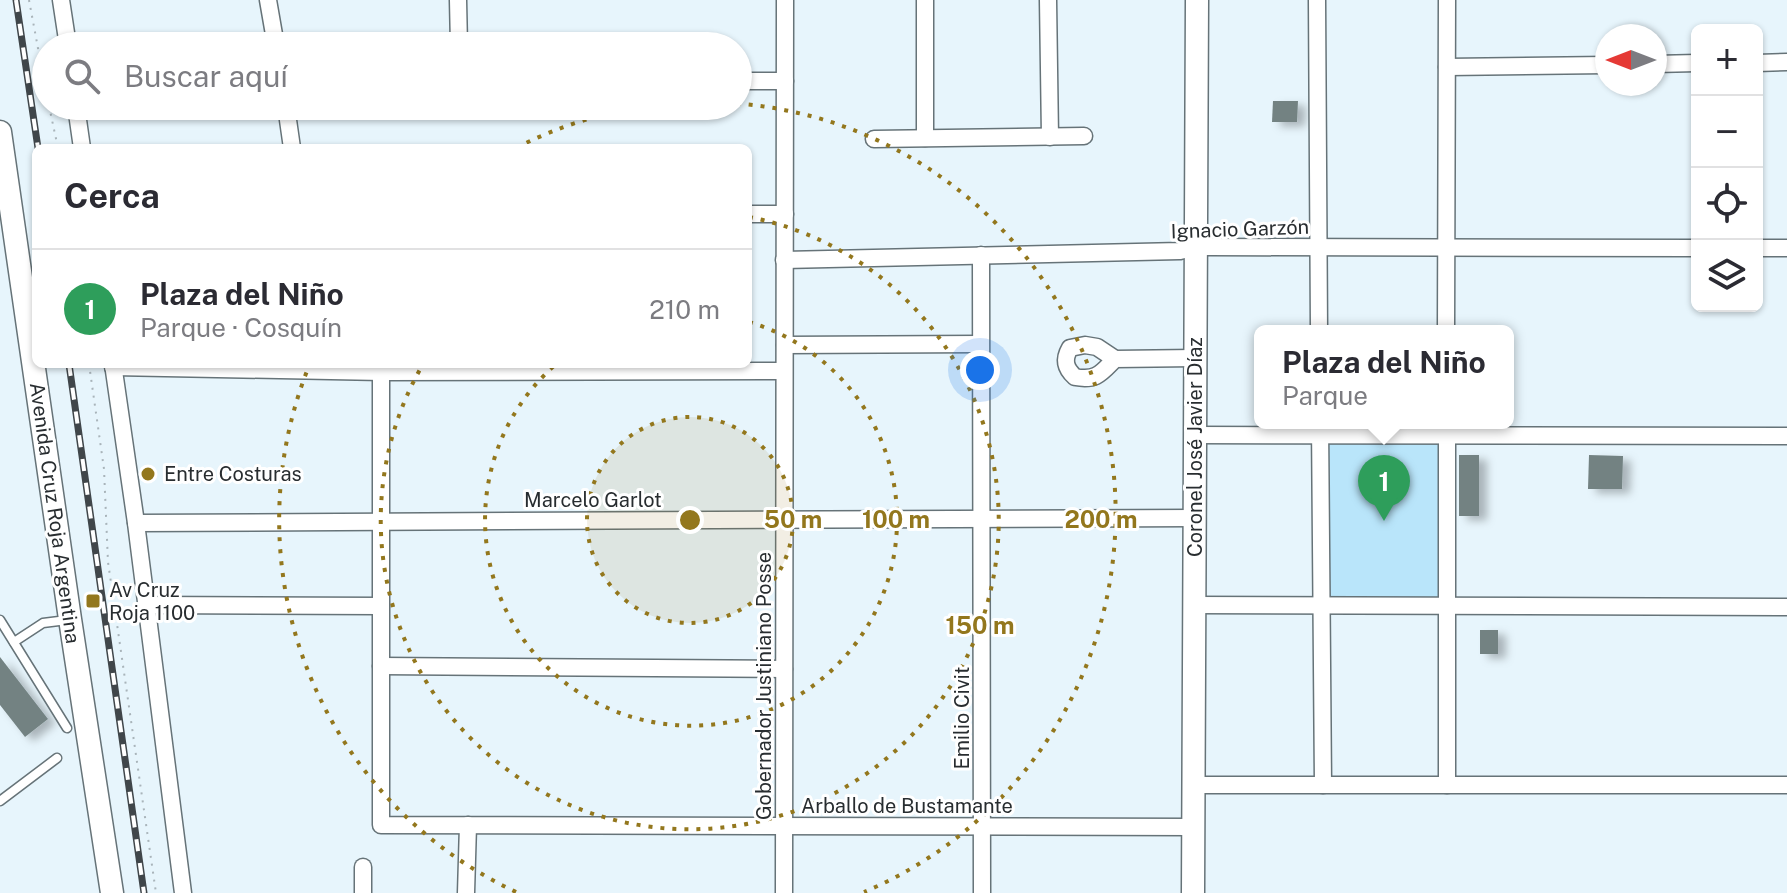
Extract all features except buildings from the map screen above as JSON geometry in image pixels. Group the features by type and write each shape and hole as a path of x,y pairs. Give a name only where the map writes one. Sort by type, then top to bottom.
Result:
{"main road":[{"name":"Coronel José Javier Díaz","path":"1193,893 1197,0"},
{"name":"Avenida Cruz Roja Argentina","path":"0,132 32,355"},
{"name":"Avenida Cruz Roja Argentina","path":"34,368 112,893"}],"street":[{"path":"61,0 66,32"},
{"path":"268,0 274,32"},
{"path":"458,0 459,32"},
{"name":"Gobernador Justiniano Posse","path":"784,893 785,0"},
{"path":"925,0 925,138"},
{"path":"1048,0 1050,137"},
{"path":"1317,0 1319,325"},
{"path":"1446,325 1447,0"},
{"path":"1763,63 1787,62"},
{"path":"1667,64 1691,63"},
{"path":"1447,67 1595,65"},
{"path":"752,81 785,81"},
{"path":"78,120 81,144"},
{"path":"288,120 291,144"},
{"path":"874,139 1084,136"},
{"path":"752,214 785,214"},
{"name":"Ignacio Garzón","path":"784,260 1180,251 1196,247 1691,248"},
{"path":"1763,248 1787,248"},
{"name":"Emilio Civit","path":"981,255 982,893"},
{"path":"785,345 980,344"},
{"path":"1115,359 1195,358"},
{"path":"113,368 183,893"},
{"path":"784,371 382,368 381,520 381,666 784,669"},
{"path":"1195,435 1320,429 1447,429 1787,436"},
{"path":"1320,429 1323,785"},
{"path":"1447,429 1447,785"},
{"name":"Marcelo Garlot","path":"136,523 1195,518"},
{"path":"146,605 381,606"},
{"path":"1194,605 1787,607"},
{"name":"Arballo de Bustamante","path":"381,666 381,825 1194,827"},
{"path":"1194,785 1787,785"},
{"path":"466,893 468,825"},
{"path":"363,867 363,893"}],"lane":[{"path":"14,642 43,623 70,619"},
{"path":"0,620 67,728"},
{"path":"0,801 57,758"}],"path":[{"path":"29,0 35,32"},
{"path":"52,120 57,144"},
{"path":"90,368 104,469 108,562 156,893"}],"shaded area":[{"path":"1320,435 1447,436 1446,606 1322,605"}],"railway":[{"path":"16,0 32,108"},
{"path":"34,120 37,144"},
{"path":"70,368 144,893"}],"place":[{"name":"Entre Costuras","path":"148,474"},
{"name":"Plaza del Niño","path":"1384,521"},
{"name":"Av Cruz Roja 1100","path":"93,601"}]}
